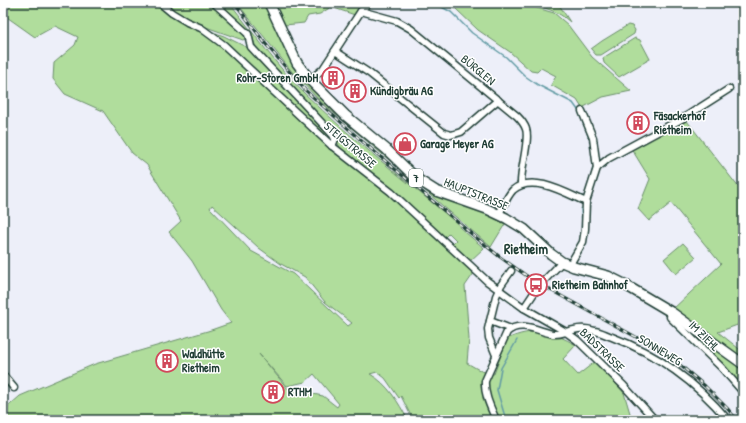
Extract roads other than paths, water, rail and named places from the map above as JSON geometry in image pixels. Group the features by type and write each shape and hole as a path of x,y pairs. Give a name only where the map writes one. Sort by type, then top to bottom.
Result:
{"main road":[{"name":"HAUPTSTRASSE","path":"269,3 297,62 310,80 345,115 386,149 417,179 436,191 476,204 499,214 524,229 550,254 566,264 617,280 671,312 743,364"}],"street":[{"name":"STEIGSTRASSE","path":"160,3 172,13 201,28 224,45 332,146 396,196 478,273 524,308"},
{"path":"214,3 248,34 251,47 333,135 335,139 332,146"},
{"path":"310,80 323,69 361,11 368,3"},
{"name":"BÜRGLEN","path":"361,11 397,21 411,29 523,122 527,130 527,140 520,185"},
{"path":"335,51 369,74 444,133 451,135 461,132 498,100"},
{"path":"597,168 609,158 685,118 729,89"},
{"path":"524,308 534,291 566,264 582,242 585,229 586,202 597,168 593,138 582,111"},
{"path":"499,214 513,191 520,185 536,184 552,187 586,202"},
{"path":"496,355 488,335 490,321 499,290 511,271"},
{"name":"BADSTRASSE","path":"524,308 577,340 655,420"},
{"name":"IM ZIEHL","path":"671,312 670,317 721,367 743,392"},
{"path":"490,321 511,329 504,337 485,381 484,388 496,420"},
{"name":"SONNEWEG","path":"511,329 522,326 554,334 561,334 580,329 595,331 623,341 650,354 670,366 696,387 728,420"},
{"path":"3,374 14,388"}],"waterway":[{"path":"429,3 440,6 451,12 472,33 506,57 525,76 538,85 573,103 578,110 591,143"},
{"path":"591,176 594,165"},
{"path":"581,209 582,223"},
{"path":"506,420 497,390 501,368 517,340"}],"railway":[{"path":"235,3 264,42 305,90 363,142 468,231 500,257 534,281 658,349 705,386 737,420"}],"place":[{"name":"Rohr-Storen GmbH","path":"333,78"},
{"name":"Kündigbräu AG","path":"355,91"},
{"name":"Fäsackerhof Rietheim","path":"638,123"},
{"name":"Garage Meyer AG","path":"405,144"},
{"name":"Rietheim Bahnhof","path":"536,285"},
{"name":"Waldhütte Rietheim","path":"167,361"},
{"name":"RTHM","path":"273,392"}],"district":[{"name":"Rietheim","path":"526,249"}]}
